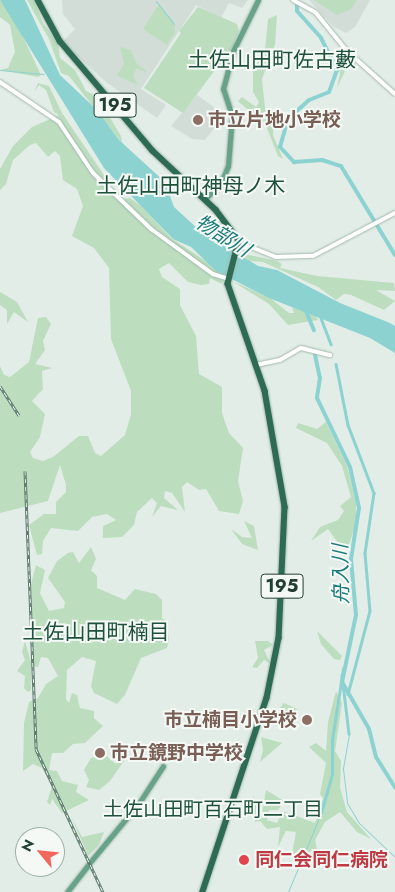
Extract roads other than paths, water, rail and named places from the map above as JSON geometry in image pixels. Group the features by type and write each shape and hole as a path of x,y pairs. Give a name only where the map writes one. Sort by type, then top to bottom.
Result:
{"highway":[{"name":"195","path":"38,0 60,40 153,151 206,200 237,235 238,249"},
{"path":"228,277 238,249"},
{"name":"195","path":"203,892 267,698 279,638 285,507 273,428 256,365 228,277"}],"main road":[{"path":"206,200 219,186 228,166 232,116 223,89 233,51 258,0"},
{"path":"293,0 304,5 395,94"},
{"path":"0,82 59,122 93,173 135,209 151,229 213,274 228,277"},
{"path":"238,249 251,247 276,257 320,252 395,213"},
{"path":"256,365 280,360 301,348 330,355"},
{"path":"67,892 164,766"}],"water":[{"path":"0,0 25,0 60,75 97,110 119,140 165,182 174,207 197,228 258,266 277,270 340,303 395,326 395,353 370,338 269,298 216,271 191,247 173,239 104,168"}],"waterway":[{"path":"297,0 297,11 321,38 337,70 329,92 309,100 288,119 280,147 294,162 322,160 341,166 395,255"},
{"path":"156,1 174,24"},
{"path":"0,70 44,74"},
{"path":"375,221 395,211"},
{"name":"舟入川","path":"305,309 314,330"},
{"path":"321,318 331,344"},
{"name":"舟入川","path":"315,355 320,378 317,398 350,467 359,508 351,559 356,615 342,682 369,729 376,757 395,787"},
{"path":"336,364 348,425 374,493 365,553 370,611 348,694"},
{"path":"321,813 332,774 332,740 343,669"},
{"path":"342,675 349,734"},
{"path":"349,734 343,769 347,803 359,823 395,857"},
{"path":"288,892 321,813"}],"railway":[{"path":"0,386 19,415"},
{"path":"25,471 36,749 103,892"}],"place":[{"name":"市立片地小学校","path":"198,120"},
{"name":"市立楠目小学校","path":"307,720"},
{"name":"市立鏡野中学校","path":"100,753"},
{"name":"同仁会同仁病院","path":"244,860"}],"district":[{"name":"土佐山田町佐古藪","path":"272,60"},
{"name":"土佐山田町神母ノ木","path":"191,186"},
{"name":"土佐山田町楠目","path":"96,632"},
{"name":"土佐山田町百石町二丁目","path":"213,809"}],"water label":[{"name":"物部川","path":"223,236"}]}
